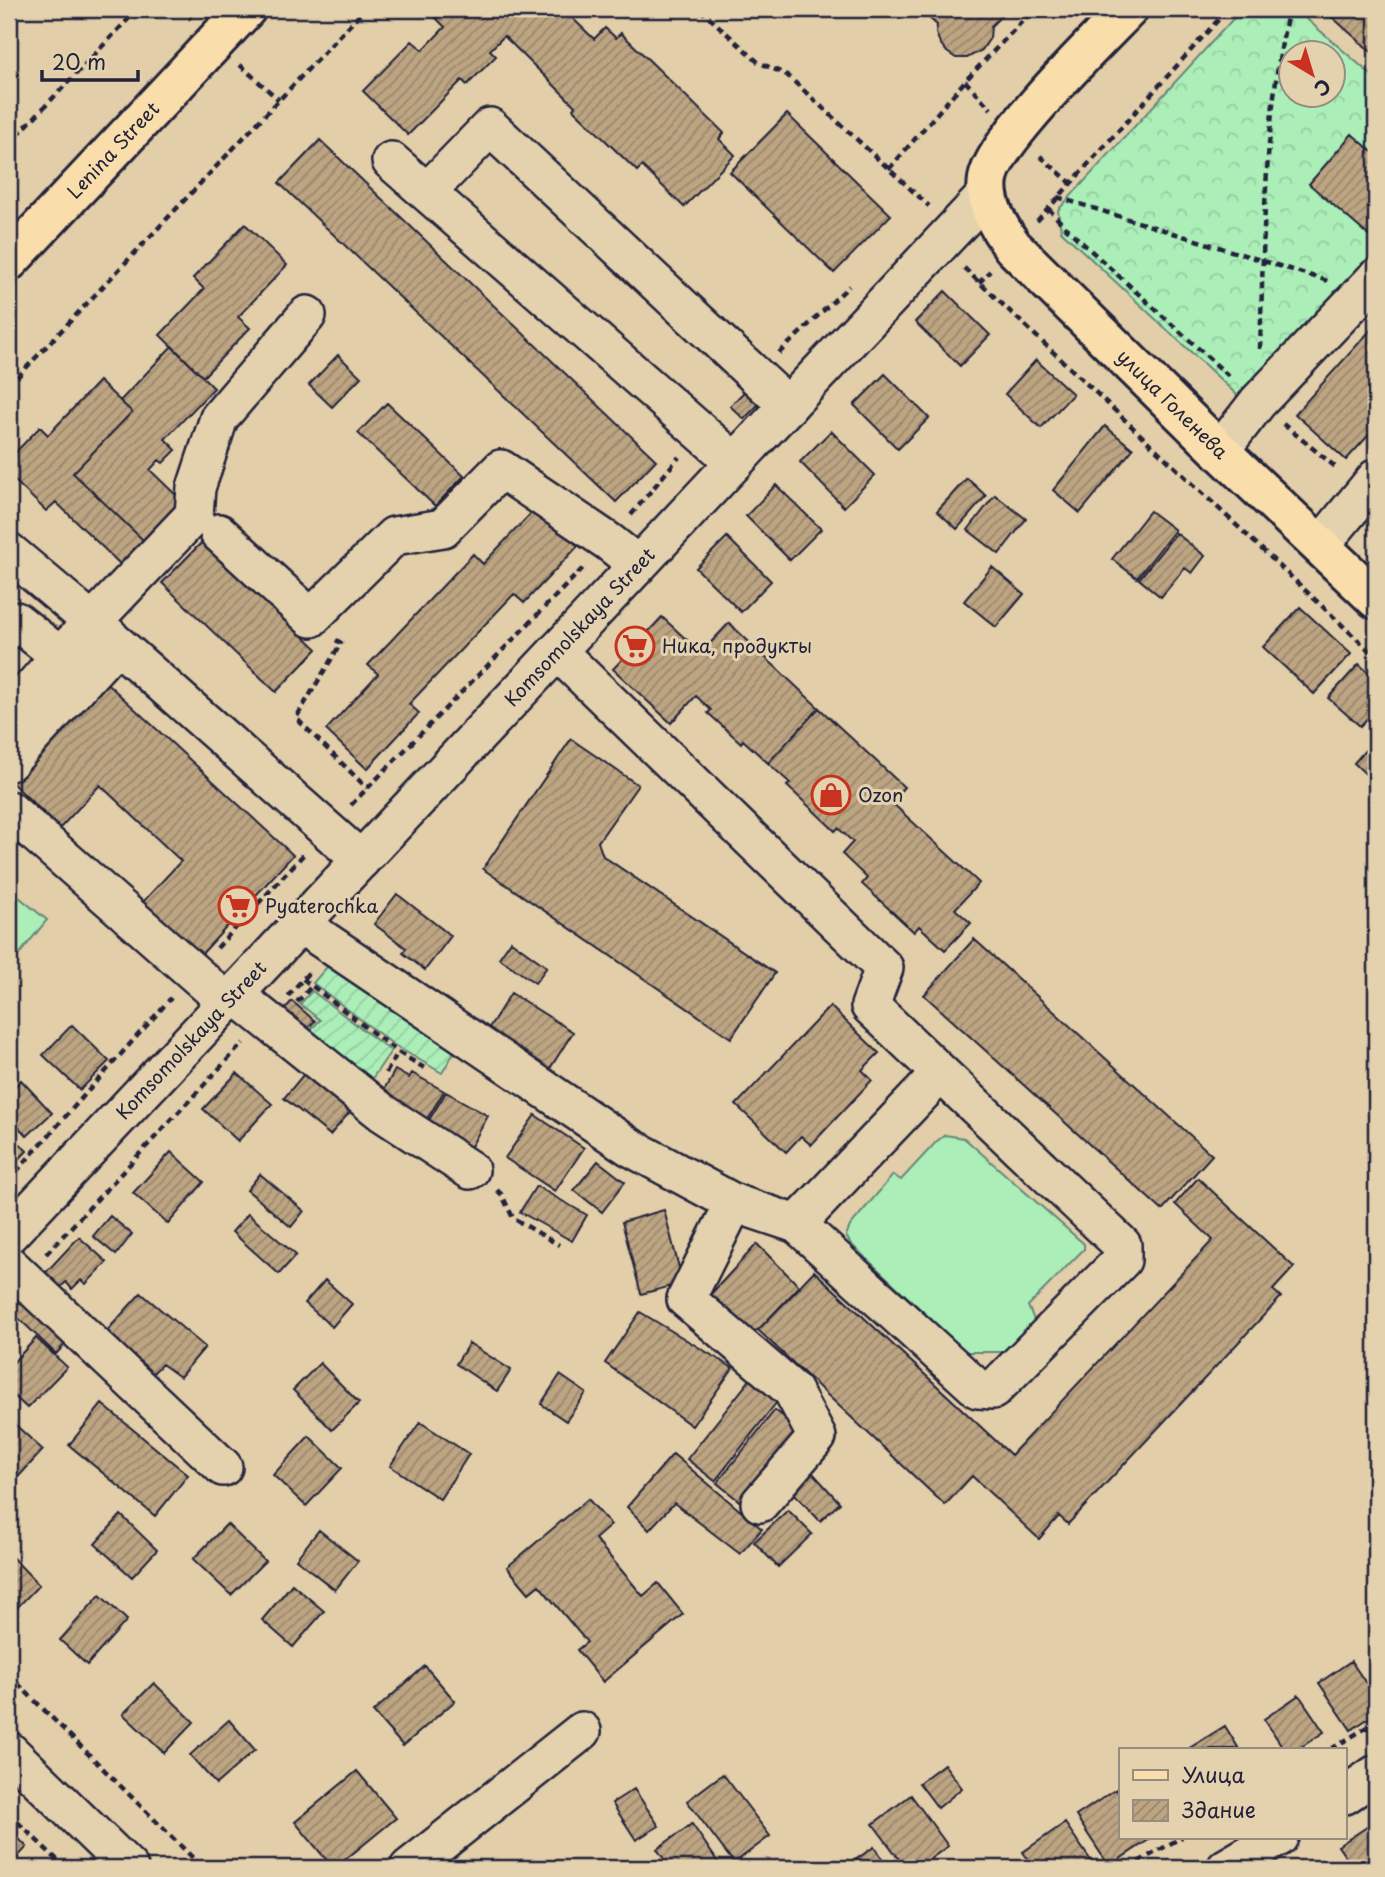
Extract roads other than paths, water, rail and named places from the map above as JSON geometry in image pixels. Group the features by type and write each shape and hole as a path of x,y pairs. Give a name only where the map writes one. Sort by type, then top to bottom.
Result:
{"main road":[{"name":"Lenina Street","path":"9,261 246,9"},
{"name":"Komsomolskaya Street","path":"987,194 988,176 1014,132 1128,9"},
{"name":"улица Голенева","path":"987,194 997,226 1013,247 1220,451 1376,599"}],"street":[{"path":"427,192 490,127 788,406"},
{"path":"391,160 735,462"},
{"name":"Komsomolskaya Street","path":"9,1234 987,194"},
{"path":"1220,451 1258,402 1369,285"},
{"path":"9,762 194,515 196,488 219,418 307,315"},
{"path":"219,533 311,618 394,536 443,528 501,470 609,542 638,565"},
{"path":"1320,546 1370,484"},
{"path":"9,552 361,860"},
{"path":"9,629 16,621 60,656"},
{"path":"9,714 60,656 104,633"},
{"path":"300,924 630,1147 734,1203 797,1224 978,1389 993,1390 1122,1260 1122,1245 870,1006 884,968 557,651"},
{"path":"9,810 193,973 231,998 383,1113 470,1170"},
{"path":"797,1224 940,1074"},
{"path":"734,1203 685,1298 793,1390 817,1437 760,1503"},
{"path":"9,1265 223,1467"},
{"path":"409,1868 582,1731"},
{"path":"9,1751 108,1861"},
{"path":"1346,1794 1376,1774"},
{"path":"1226,1868 1276,1839"}],"place":[{"name":"Ника, продукты","path":"635,646"},
{"name":"Ozon","path":"831,795"},
{"name":"Pyaterochka","path":"238,906"}]}
